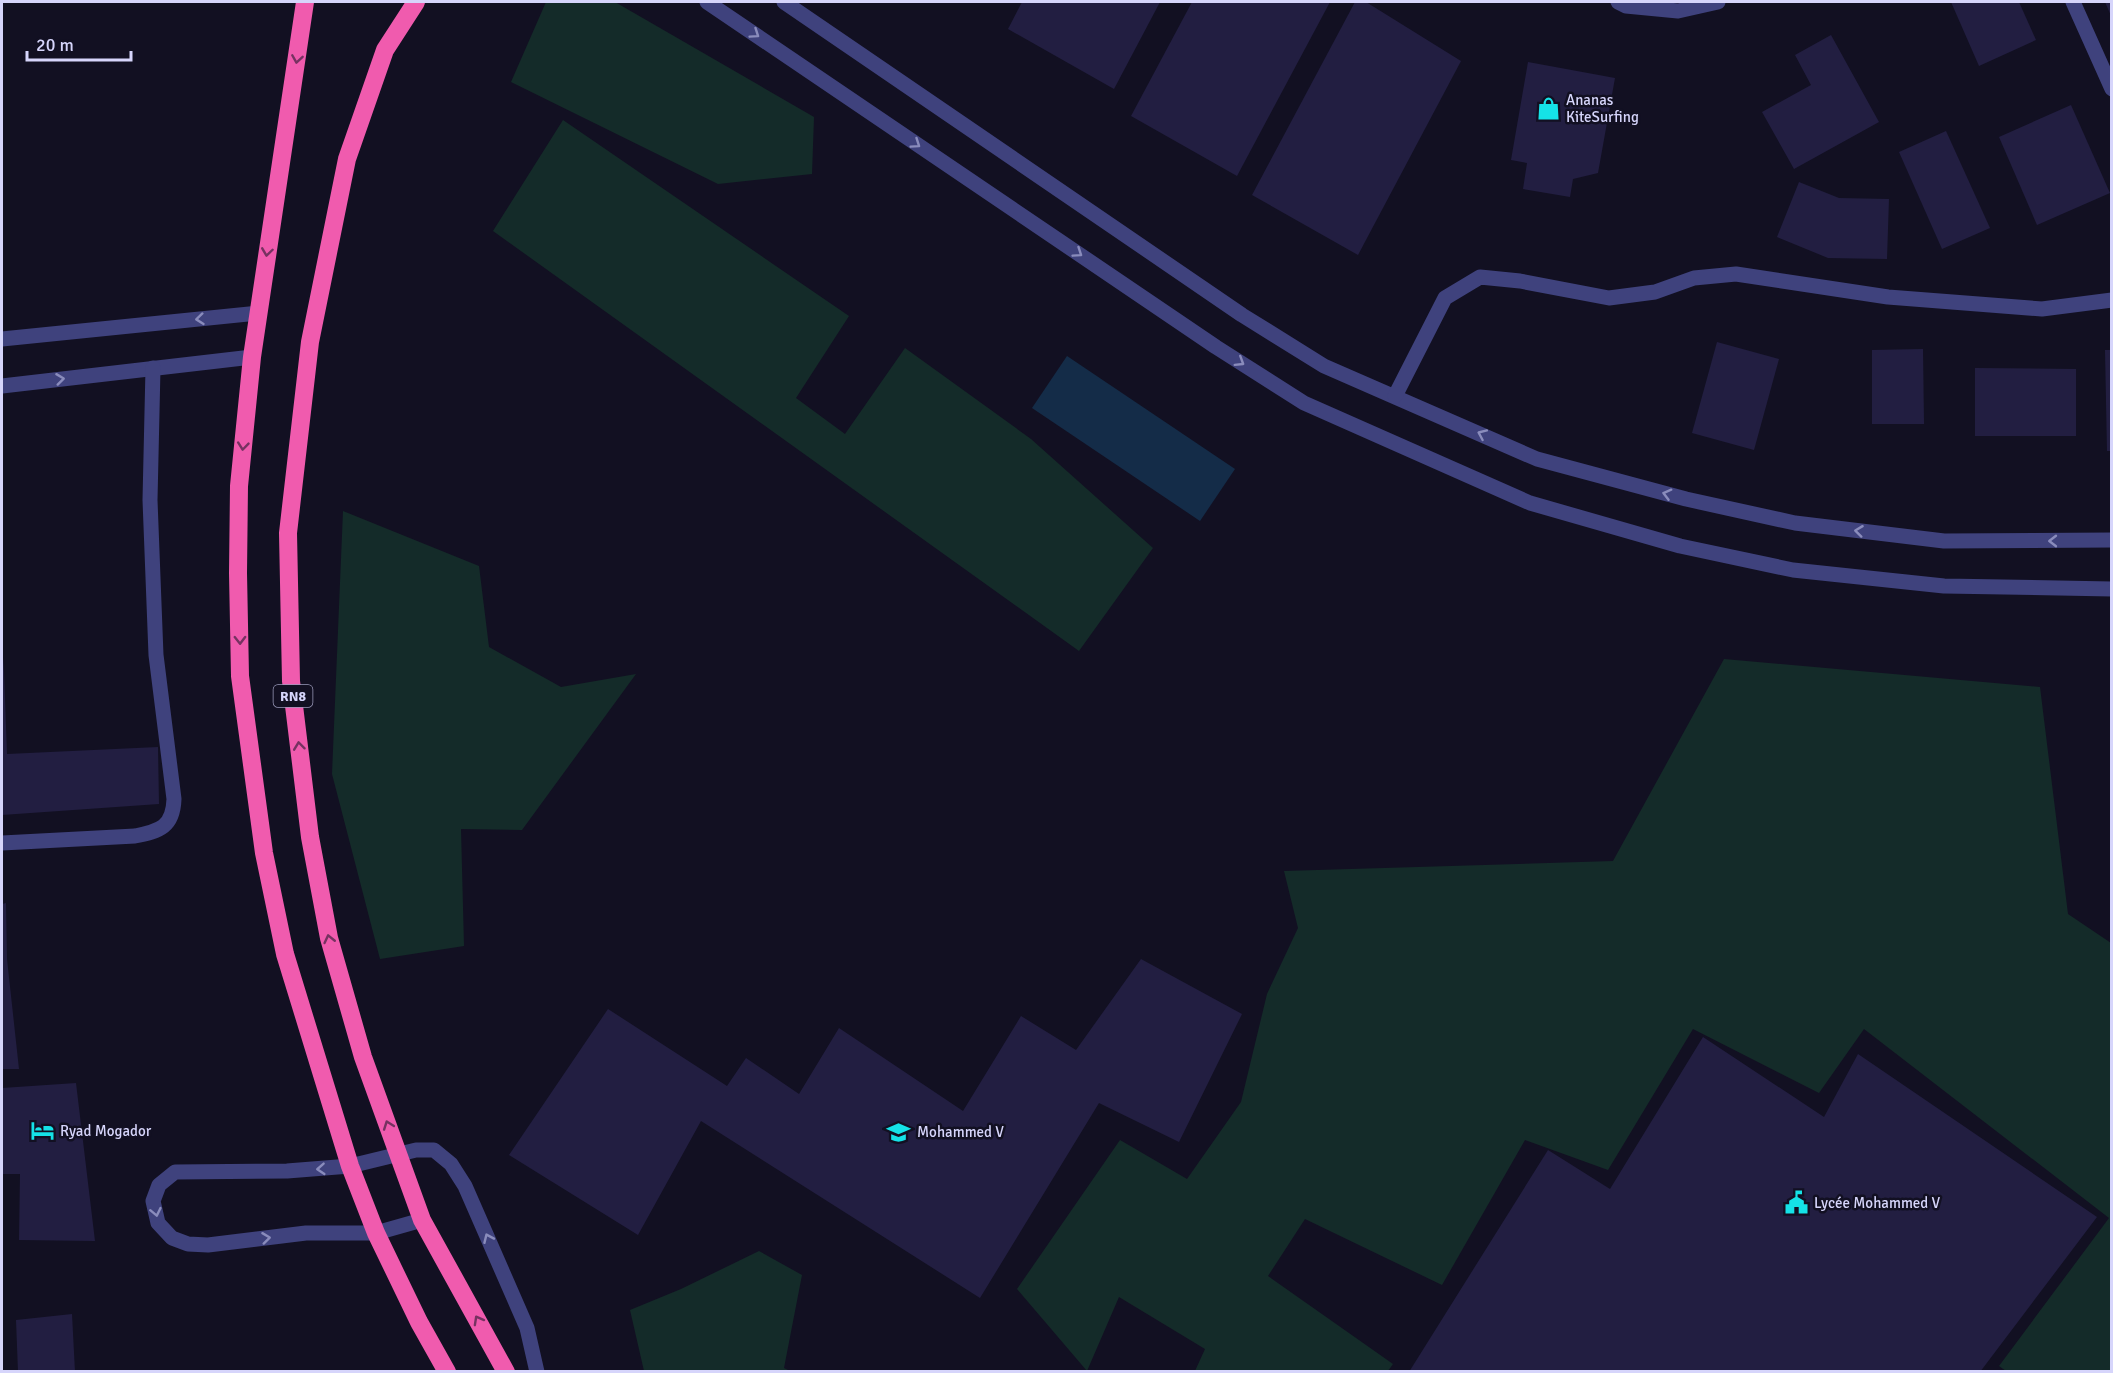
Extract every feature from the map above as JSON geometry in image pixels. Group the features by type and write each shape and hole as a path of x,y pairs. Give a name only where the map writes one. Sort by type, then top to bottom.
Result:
{"highway":[{"path":"305,2 252,357 239,486 240,676 264,853 285,954 350,1166 376,1233 419,1322 447,1371"},
{"name":"RN8","path":"416,2 385,50 347,159 310,342 288,533 291,681 310,837 332,949 363,1057 422,1220 506,1371"}],"street":[{"path":"706,2 1196,334 1304,403 1530,503 1680,546 1793,570 1944,586 2112,589"},
{"path":"784,2 1242,315 1324,366 1537,459 1686,500 1795,523 1944,542 2112,540"},
{"path":"1618,2 1626,6 1678,11 1718,2"},
{"path":"2073,2 2112,89"},
{"path":"1395,396 1445,298 1480,277 1520,281 1609,298 1655,292 1694,278 1736,274 1888,297 2042,309 2112,300"},
{"path":"2,339 258,314"},
{"path":"2,386 252,357"},
{"path":"2,843 135,836 155,832 169,823 174,810 156,655 150,500 153,368"},
{"path":"422,1220 376,1233 306,1233 208,1245 188,1244 171,1238 158,1223 153,1200 159,1185 175,1172 286,1171 350,1166 416,1150 434,1150 451,1164 465,1186 527,1328 537,1371"}],"green space":[{"path":"546,2 615,2 814,117 812,174 718,184 511,82"},
{"path":"563,120 849,316 796,398 845,434 905,348 1031,439 1153,548 1079,651 493,231"},
{"path":"343,511 479,566 489,647 561,687 636,674 522,830 461,829 464,946 380,959 332,774"},
{"path":"1724,659 2040,687 2068,914 2111,943 2111,1371 2006,1371 1999,1366 2109,1218 1864,1029 1819,1093 1693,1029 1608,1170 1525,1140 1442,1285 1305,1219 1268,1276 1393,1364 1388,1371 1195,1371 1205,1349 1119,1297 1087,1371 1017,1289 1120,1140 1187,1179 1241,1102 1267,994 1298,928 1284,871 1613,861"},
{"path":"759,1251 802,1275 784,1368 790,1371 644,1371 630,1310 681,1289"}],"water":[{"path":"1067,356 1235,469 1200,521 1032,408"}],"building":[{"path":"1022,2 1160,2 1114,89 1008,29"},
{"path":"1192,2 1330,2 1237,176 1131,116"},
{"path":"1355,2 1366,2 1461,61 1358,255 1252,195"},
{"path":"1951,2 2019,2 2036,40 1979,66"},
{"path":"2105,2 2112,2 2112,18"},
{"path":"1831,35 1879,122 1794,169 1762,112 1811,85 1795,55"},
{"path":"1528,62 1615,78 1598,173 1573,179 1570,197 1523,189 1527,163 1511,160"},
{"path":"2071,105 2110,193 2037,225 1999,137"},
{"path":"1946,131 1990,228 1942,249 1899,152"},
{"path":"1799,182 1839,198 1889,199 1887,259 1828,258 1777,237"},
{"path":"1717,342 1779,359 1754,450 1692,433"},
{"path":"1923,349 1924,424 1872,424 1872,350"},
{"path":"2105,350 2112,350 2112,451 2107,451"},
{"path":"1975,368 2076,369 2076,436 1975,436"},
{"path":"2,657 7,754 158,747 159,804 2,815"},
{"path":"6,903 7,959 19,1069 2,1069 2,904"},
{"name":"Mohammed V","path":"1141,959 1242,1014 1179,1142 1099,1103 980,1298 701,1121 638,1235 509,1155 608,1009 727,1086 746,1058 799,1094 839,1028 963,1111 1021,1016 1076,1050"},
{"name":"Lycée Mohammed V","path":"1703,1037 1824,1117 1858,1054 2097,1217 1980,1372 1409,1372 1548,1150 1610,1189"},
{"name":"Ryad Mogador","path":"76,1083 95,1241 19,1240 20,1174 2,1174 2,1088"},
{"path":"72,1314 75,1372 18,1372 16,1320"}],"place":[{"name":"Ananas KiteSurfing","path":"1548,109"},
{"name":"Ryad Mogador","path":"42,1131"},
{"name":"Mohammed V","path":"899,1132"},
{"name":"Lycée Mohammed V","path":"1796,1203"}]}
